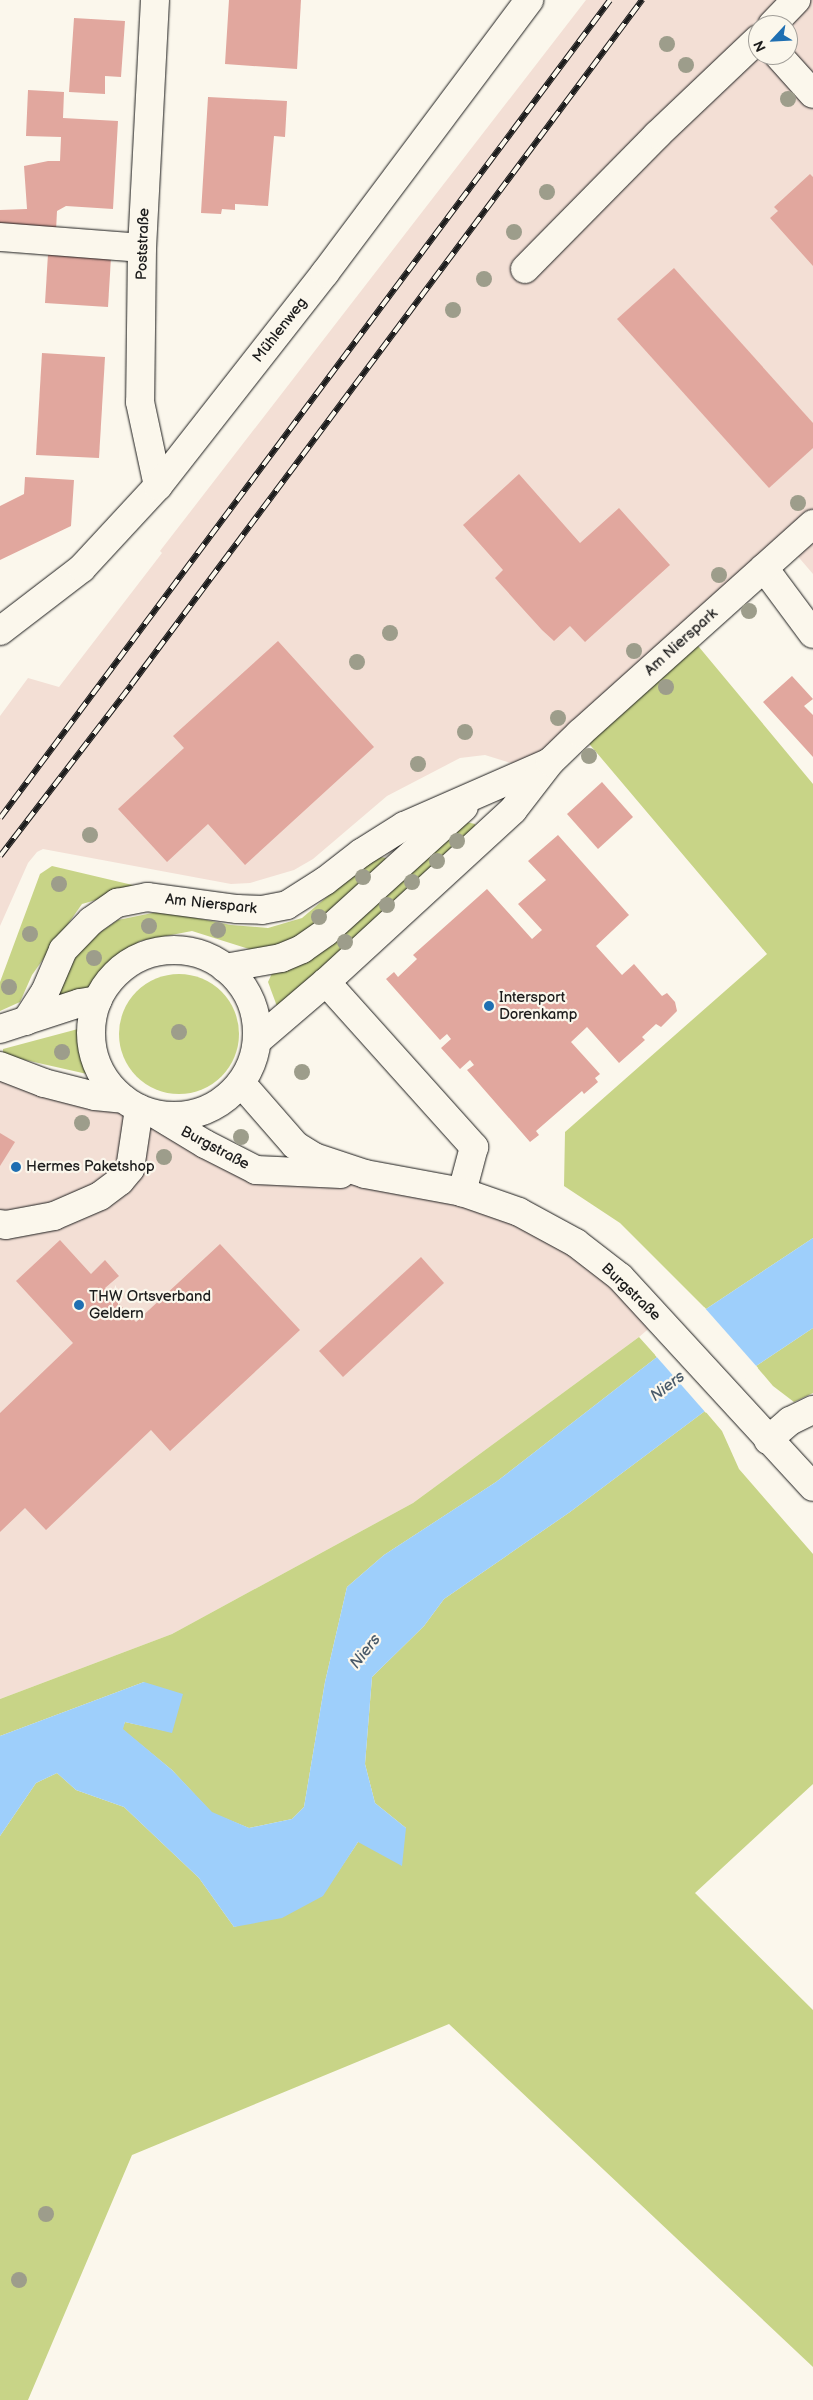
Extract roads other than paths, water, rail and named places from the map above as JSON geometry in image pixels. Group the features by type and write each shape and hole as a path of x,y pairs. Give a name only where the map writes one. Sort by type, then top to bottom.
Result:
{"street":[{"name":"Poststraße","path":"155,0 142,248 140,402 158,486"},
{"name":"Mühlenweg","path":"0,630 82,568 158,486 325,273 529,0"},
{"path":"782,15 796,0"},
{"path":"525,269 657,135 748,49"},
{"path":"787,65 813,94"},
{"path":"0,237 142,248"},
{"name":"Am Nierspark","path":"258,1040 326,982 513,810 550,762 813,524"},
{"path":"764,568 813,634"},
{"name":"Am Nierspark","path":"26,1021 44,992 63,950 91,921 117,903 147,897 237,910 262,910 286,905 325,881 361,852 404,826 550,762"},
{"name":"Am Nierspark","path":"225,968 281,958 302,949 326,932 484,790"},
{"name":"Burgstraße","path":"0,1066 44,1082 140,1108 181,1117 204,1111 225,1100 241,1083 252,1062 258,1040 255,1013 244,988 225,968 203,956 179,950 153,953 130,962 111,979 98,1000 91,1027 94,1054 105,1079 140,1108 204,1144 256,1170 291,1173 365,1174"},
{"path":"326,982 474,1147 462,1192"},
{"path":"0,1029 80,1003 98,1000"},
{"name":"Burgstraße","path":"241,1083 295,1145 314,1158 365,1174 462,1192 519,1212 576,1243 620,1277 813,1487"},
{"path":"0,1224 6,1225 54,1216 100,1196 120,1181 130,1169 140,1108"},
{"path":"768,1440 790,1421 813,1410"}],"water":[{"name":"Niers","path":"813,1238 813,1328 756,1366 705,1411 570,1512 444,1599 424,1626 372,1677 365,1764 375,1803 406,1828 402,1866 358,1842 323,1896 282,1918 234,1927 199,1878 124,1807 76,1790 57,1773 36,1783 0,1836 0,1736 144,1682 183,1694 172,1733 125,1722 123,1729 172,1770 212,1812 249,1828 292,1819 304,1807 325,1682 347,1587 384,1555 496,1482 657,1357 706,1309"}],"railway":[{"path":"0,818 610,0"},
{"path":"0,856 131,685 642,0"}],"place":[{"name":"Intersport Dorenkamp","path":"489,1006"},
{"name":"Hermes Paketshop","path":"16,1167"},
{"name":"THW Ortsverband Geldern","path":"79,1305"}]}
